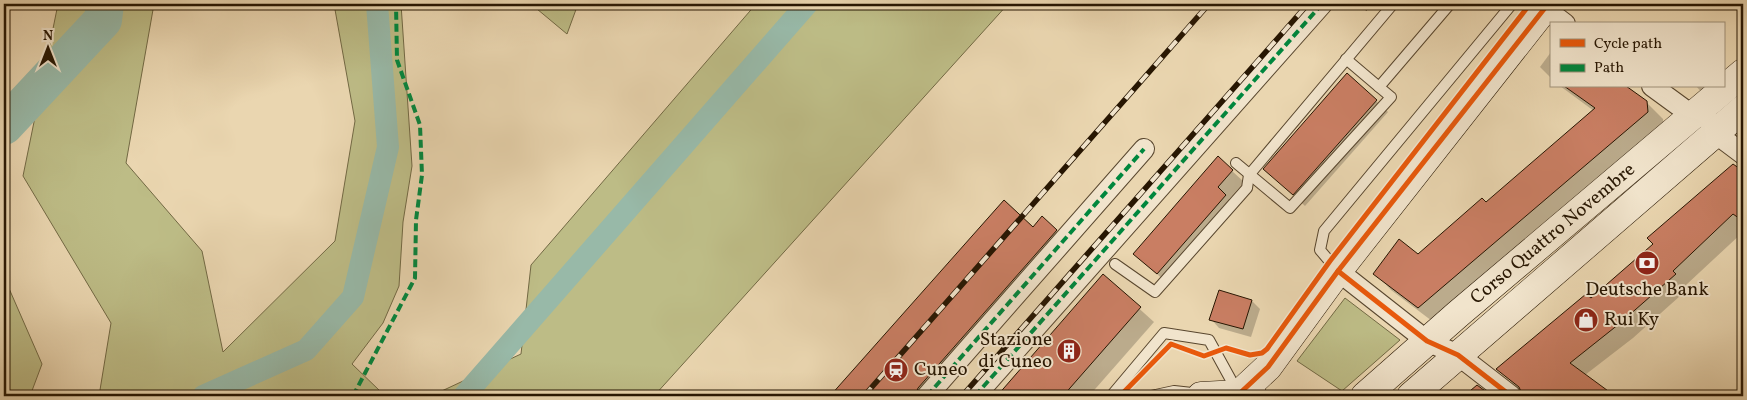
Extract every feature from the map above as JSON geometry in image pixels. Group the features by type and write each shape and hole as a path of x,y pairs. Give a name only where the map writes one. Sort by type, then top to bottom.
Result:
{"main road":[{"path":"1203,395 1246,395 1338,271 1552,12"},
{"name":"Corso Quattro Novembre","path":"1365,396 1427,341 1739,77"},
{"name":"Corso Quattro Novembre","path":"1411,396 1743,109"}],"street":[{"path":"975,396 1322,4"},
{"path":"1739,77 1710,112 1709,120 1715,133 1743,154"},
{"path":"1655,88 1693,116"},
{"path":"927,396 1144,149"},
{"path":"1338,271 1427,341 1458,355 1511,396"}],"lane":[{"path":"1115,264 1155,292 1247,188 1249,175 1393,4"},
{"path":"1379,87 1450,4"},
{"path":"1338,271 1320,250 1324,231 1512,4"},
{"path":"1236,163 1290,208 1391,97 1346,59"},
{"path":"1112,396 1164,333 1209,340 1246,395"},
{"path":"1151,396 1174,392 1203,395"}],"shaded area":[{"path":"58,4 154,4 126,163 202,251 223,352 335,241 355,121 334,4 401,4 412,166 403,222 399,286 383,323 352,364 380,391 417,396 99,396 111,323 23,176"},
{"path":"531,4 578,4 567,34"},
{"path":"756,4 1008,4 654,396 431,396 521,354 531,265"},
{"path":"4,277 42,364 30,396 4,396"},
{"path":"1345,298 1400,340 1342,391 1297,361"}],"building":[{"path":"1347,73 1377,100 1293,195 1263,169"},
{"path":"1567,88 1629,88 1647,101 1648,112 1418,308 1373,274 1399,239 1418,254 1482,198 1486,202 1595,108"},
{"path":"1218,156 1233,170 1218,187 1226,195 1157,274 1133,254"},
{"path":"1733,164 1743,171 1743,221 1733,214 1673,271 1676,274 1619,324 1570,363 1615,396 1523,396 1519,387 1496,369 1586,294 1591,298 1653,244 1647,238"},
{"path":"1004,200 1033,227 1042,216 1057,230 918,388 915,396 830,396"},
{"name":"Stazione di Cuneo","path":"1103,274 1141,307 1063,396 997,396"},
{"path":"1219,290 1252,300 1243,329 1209,320"},
{"path":"1477,385 1492,396 1464,396"}],"waterway":[{"path":"4,126 103,20 105,4"},
{"path":"203,396 306,350 353,297 388,147 377,4"},
{"path":"464,396 807,4"}],"railway":[{"path":"864,396 1209,4"},
{"path":"962,396 1308,4"}],"marked path":[{"path":"353,396 415,278 416,220 422,175 420,125 397,60 396,4"},
{"path":"975,396 1322,4"},
{"path":"927,396 1144,149"}],"cycle path":[{"path":"1120,396 1171,344 1204,356 1226,348 1250,355 1262,353 1267,349 1330,261 1530,4"},
{"path":"1239,394 1268,367 1338,271 1548,4"},
{"path":"1338,271 1427,341 1458,355 1511,396"}],"place":[{"name":"Deutsche Bank","path":"1647,263"},
{"name":"Rui Ky","path":"1586,320"},
{"name":"Stazione di Cuneo","path":"1069,351"},
{"name":"Cuneo","path":"896,370"}]}
